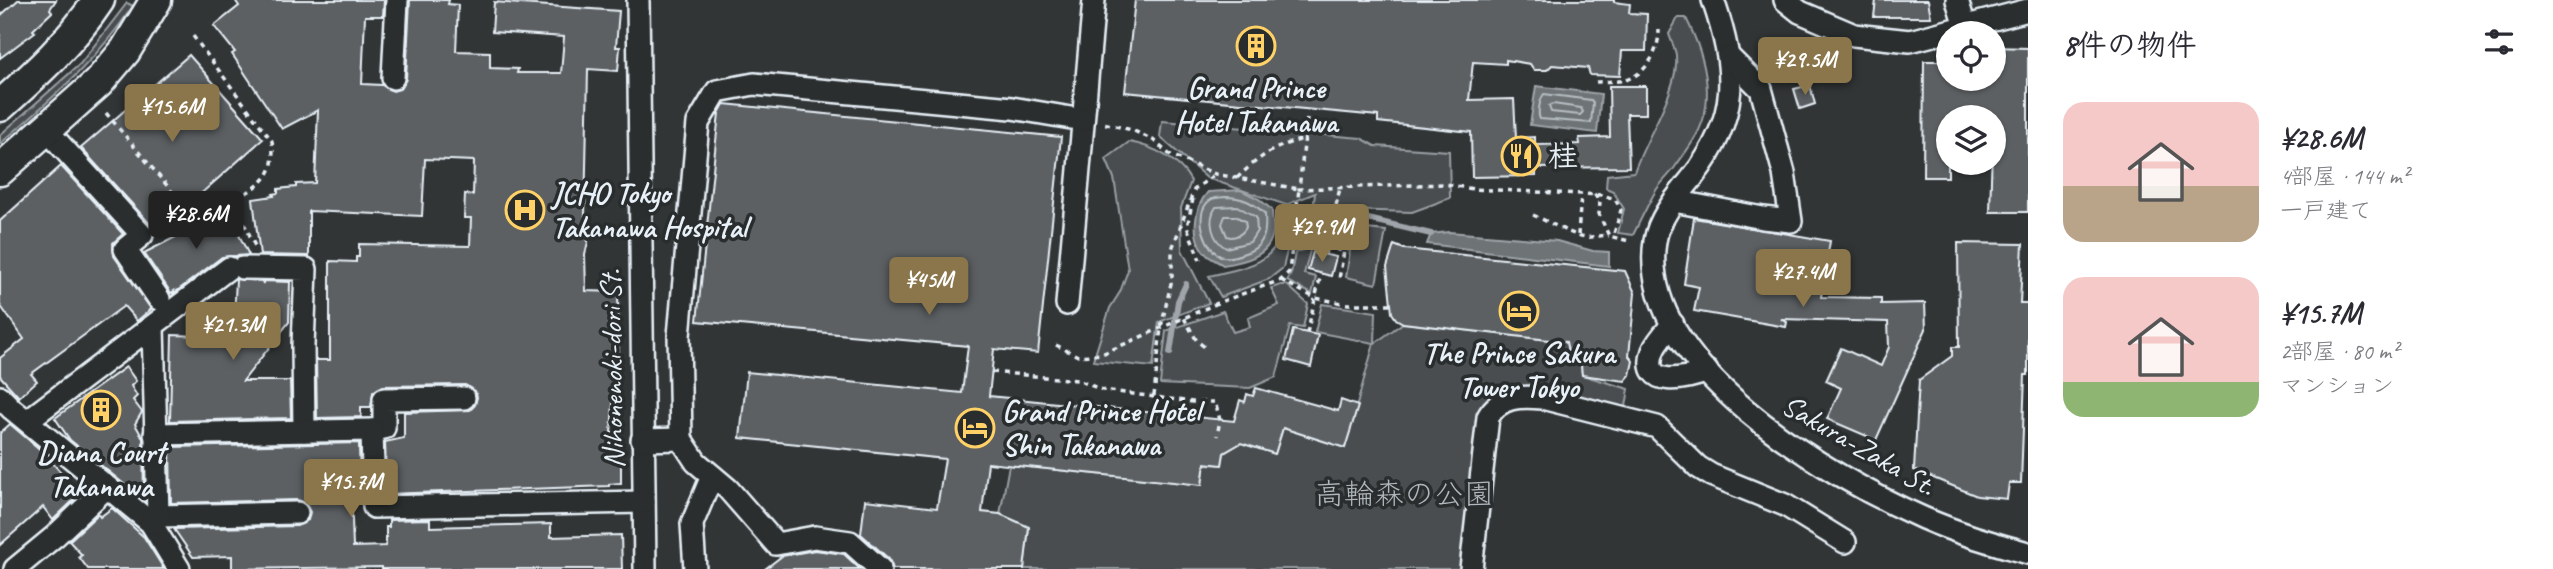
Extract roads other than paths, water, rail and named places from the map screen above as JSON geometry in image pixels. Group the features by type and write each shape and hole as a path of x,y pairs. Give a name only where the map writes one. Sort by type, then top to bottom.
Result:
{"highway":[{"path":"0,106 56,55 99,0"},
{"path":"0,170 97,83 125,51 156,0"}],"street":[{"path":"393,78 397,0"},
{"name":"Nihonenoki-dori St.","path":"638,0 645,569"},
{"path":"1067,303 1094,0"},
{"name":"Sakura-Zaka St.","path":"1713,0 1729,57 1731,85 1726,119 1704,164 1667,211 1655,240 1654,269 1660,298 1682,340 1707,371 1748,412 1772,432 1825,467 1923,519 1975,539 2028,553"},
{"path":"1786,0 1800,12 1854,35 1910,41 1936,34"},
{"path":"1957,0 1963,21"},
{"path":"1984,21 2028,9"},
{"path":"1674,201 1791,221 1784,173 1761,89 1729,57"},
{"path":"880,569 850,542 815,537 776,544 728,489 696,462 681,439 679,336 698,123 716,91 754,84 1012,108 1083,120"},
{"path":"45,128 142,235 125,249 159,299"},
{"path":"297,513 154,519 107,487 10,411 153,327 235,268 306,269 304,431"},
{"path":"1673,324 1652,353 1651,363 1655,372 1664,379 1676,380 1707,371"},
{"path":"153,327 154,519 179,569"},
{"path":"1471,569 1488,417 1493,408 1507,399 1522,396 1542,398 1657,427 1698,467 1711,475 1785,505 1845,542"},
{"path":"155,433 372,430 384,428 384,399 464,398"},
{"path":"372,430 374,507 644,502"},
{"path":"642,440 681,439"},
{"path":"695,569 692,524 712,475"},
{"path":"15,569 107,487"}],"water":[{"path":"1536,86 1601,94 1597,133 1530,125"},
{"path":"1241,190 1259,199 1272,210 1273,233 1271,241 1261,253 1247,260 1223,265 1208,256 1198,242 1196,224 1199,206 1208,192"},
{"path":"1449,232 1557,241 1593,251 1609,252 1609,266 1427,244 1431,234"}],"waterway":[{"path":"1304,221 1364,218 1431,234"},
{"path":"1170,353 1178,301 1186,284"}],"place":[{"name":"Grand Prince Hotel Takanawa","path":"1256,46"},
{"name":"桂","path":"1521,156"},
{"name":"JCHO Tokyo Takanawa Hospital","path":"525,210"},
{"name":"The Prince Sakura Tower Tokyo","path":"1519,311"},
{"name":"Diana Court Takanawa","path":"101,410"},
{"name":"Grand Prince Hotel Shin Takanawa","path":"975,428"}],"park label":[{"name":"高輪森の公園","path":"1404,494"}]}
